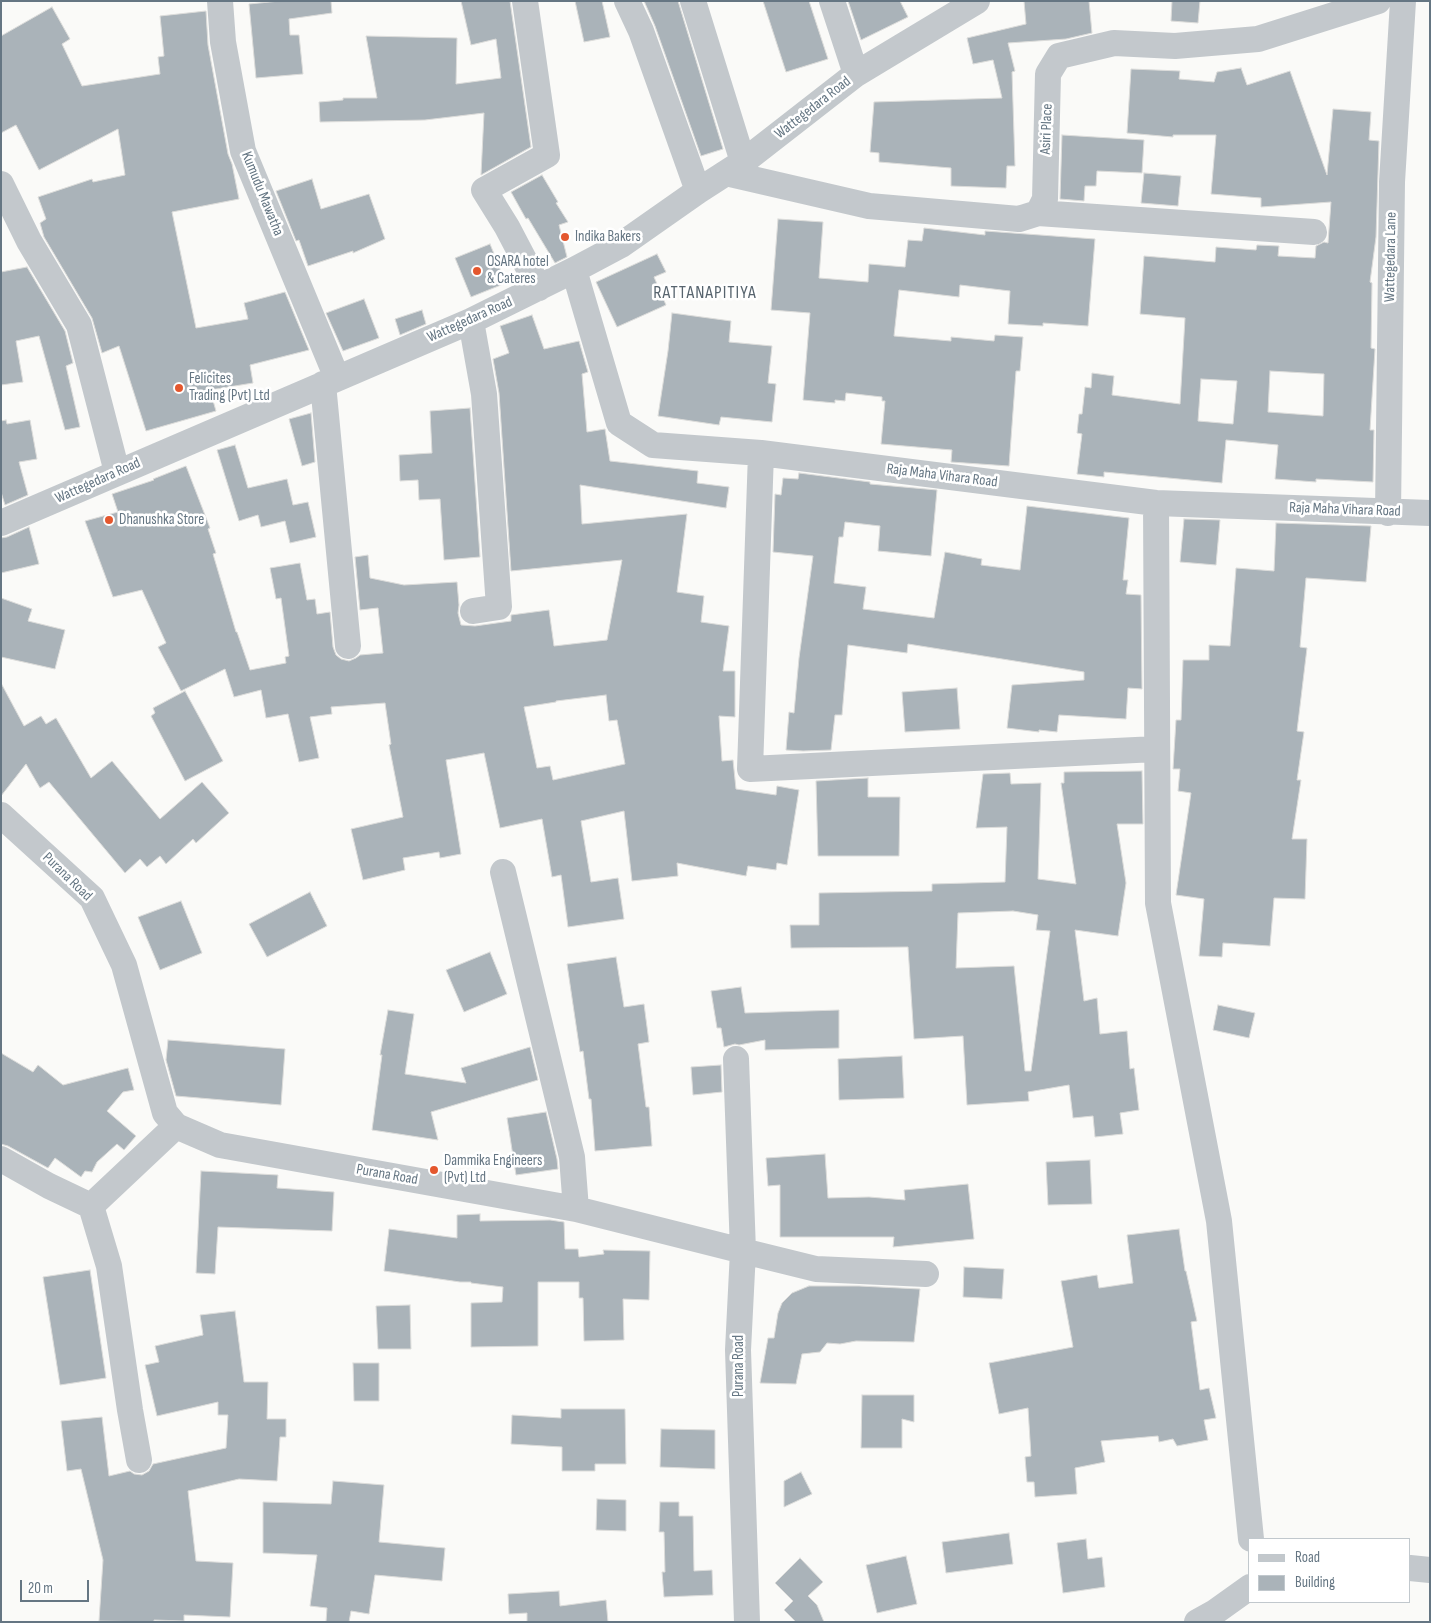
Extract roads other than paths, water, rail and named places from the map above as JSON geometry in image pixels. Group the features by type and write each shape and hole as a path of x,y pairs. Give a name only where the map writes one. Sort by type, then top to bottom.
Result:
{"street":[{"name":"Kumudu Mawatha","path":"220,1 223,42 243,150 330,381 348,646"},
{"path":"525,1 548,155 484,190 507,227 539,288"},
{"path":"627,1 641,31 698,191"},
{"path":"693,1 734,168 869,206 1019,219 1038,213 1314,232"},
{"path":"832,1 856,74"},
{"name":"Wattegedara Road","path":"1,523 471,320 574,270 621,244 734,168 856,74 976,1"},
{"name":"Asiri Place","path":"1038,213 1045,199 1048,74 1059,56 1114,43 1175,46 1258,39 1378,1"},
{"name":"Wattegedara Lane","path":"1388,512 1392,182 1404,1"},
{"path":"1,184 29,240 79,325 117,472"},
{"name":"Raja Maha Vihara Road","path":"574,270 619,423 653,444 761,453 1156,503 1430,513"},
{"path":"471,320 484,394 498,607 473,611"},
{"path":"761,453 750,770 1156,749"},
{"path":"1156,503 1158,903 1219,1221 1251,1538"},
{"name":"Purana Road","path":"1,815 92,898 124,965 165,1113 176,1126 220,1145 576,1208 743,1251 738,1350 747,1622"},
{"path":"503,872 572,1157 576,1208"},
{"path":"736,1059 743,1251 816,1269 926,1274"},
{"path":"91,1206 176,1126"},
{"path":"1,1159 49,1186 91,1206 109,1266 139,1460"},
{"path":"1411,1568 1430,1570"},
{"path":"1197,1622 1215,1612 1248,1588"}],"place":[{"name":"Indika Bakers","path":"565,237"},
{"name":"OSARA hotel & Cateres","path":"477,271"},
{"name":"Felicites Trading (Pvt) Ltd","path":"179,388"},
{"name":"Dhanushka Store","path":"109,520"},
{"name":"Dammika Engineers (Pvt) Ltd","path":"434,1170"}],"district":[{"name":"RATTANAPITIYA","path":"705,293"}]}
